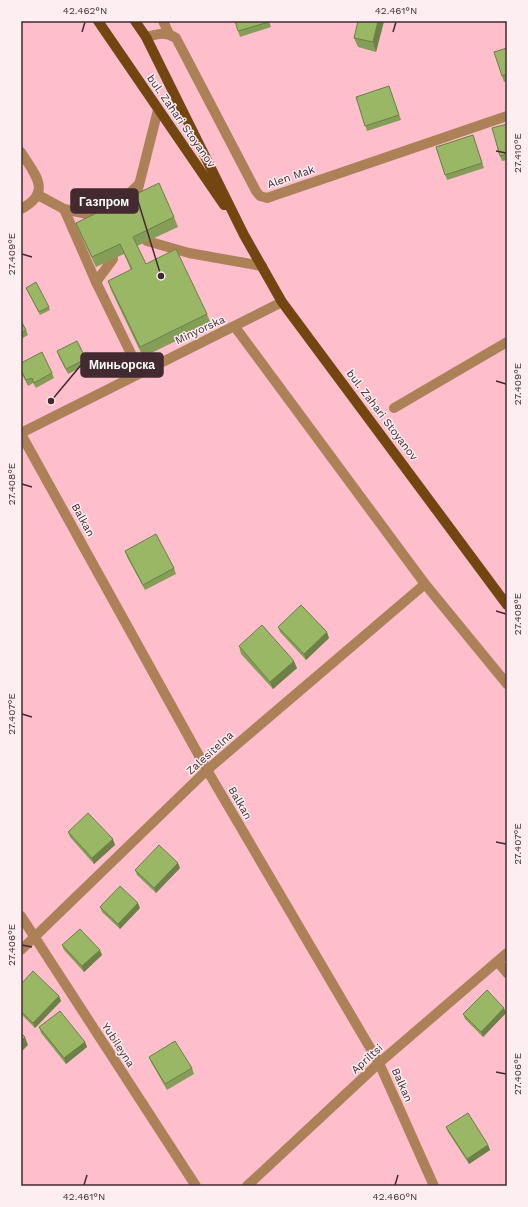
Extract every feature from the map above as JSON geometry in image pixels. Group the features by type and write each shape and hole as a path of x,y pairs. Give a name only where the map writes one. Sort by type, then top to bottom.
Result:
{"main road":[{"name":"bul. Zahari Stoyanov","path":"98,21 244,235"},
{"name":"bul. Zahari Stoyanov","path":"135,21 146,37 244,235 282,302 507,605"}],"street":[{"path":"163,21 169,34"},
{"path":"146,37 162,33 169,34"},
{"name":"Alen Mak","path":"169,34 176,38 256,191 260,196 267,198 507,116"},
{"path":"136,199 158,110"},
{"path":"21,152 39,182 38,195 33,203 21,209"},
{"path":"38,195 64,210 87,214 119,203 139,184"},
{"path":"64,210 96,282 140,372"},
{"path":"147,241 189,253 262,266"},
{"path":"96,282 113,259"},
{"name":"Minyorska","path":"21,433 140,372 235,327 282,302"},
{"path":"235,327 425,584 507,684"},
{"path":"394,408 507,342"},
{"name":"Balkan","path":"21,433 207,770 379,1063 434,1186"},
{"name":"Zalesitelna","path":"21,950 207,770 425,584"},
{"name":"Yubileyna","path":"21,916 196,1186"},
{"name":"Apriltsi","path":"247,1186 379,1063 507,953"},
{"path":"498,962 507,974"}],"building":[{"path":"235,21 268,21 269,22 238,31"},
{"path":"358,21 378,21 373,42 354,38"},
{"path":"507,48 507,74 502,76 494,52"},
{"path":"389,86 399,115 365,126 356,97"},
{"path":"507,124 507,154 500,156 492,128"},
{"path":"473,135 482,163 445,175 436,147"},
{"path":"159,183 174,217 133,237 146,264 176,249 207,314 140,347 108,281 132,269 120,244 92,257 76,223"},
{"path":"36,282 49,307 39,312 26,288"},
{"path":"21,321 26,330 21,333"},
{"path":"77,341 86,359 66,369 57,351"},
{"path":"42,352 52,373 34,383 32,378 26,380 21,370 21,363"},
{"path":"156,534 174,568 143,585 125,551"},
{"path":"301,605 327,632 304,654 278,627"},
{"path":"262,625 294,661 270,682 239,646"},
{"path":"88,813 113,839 92,858 68,832"},
{"path":"159,845 178,863 154,888 135,870"},
{"path":"120,886 138,903 118,924 100,907"},
{"path":"80,929 100,950 82,966 62,945"},
{"path":"33,971 59,996 33,1023 21,1011 21,984"},
{"path":"487,990 504,1008 481,1032 463,1014"},
{"path":"60,1011 85,1042 64,1058 39,1027"},
{"path":"21,1033 25,1037 21,1041"},
{"path":"175,1041 192,1068 165,1084 149,1057"},
{"path":"468,1113 488,1145 467,1159 446,1127"}],"place":[{"name":"Газпром","path":"161,276"},
{"name":"Миньорска","path":"51,401"}]}
